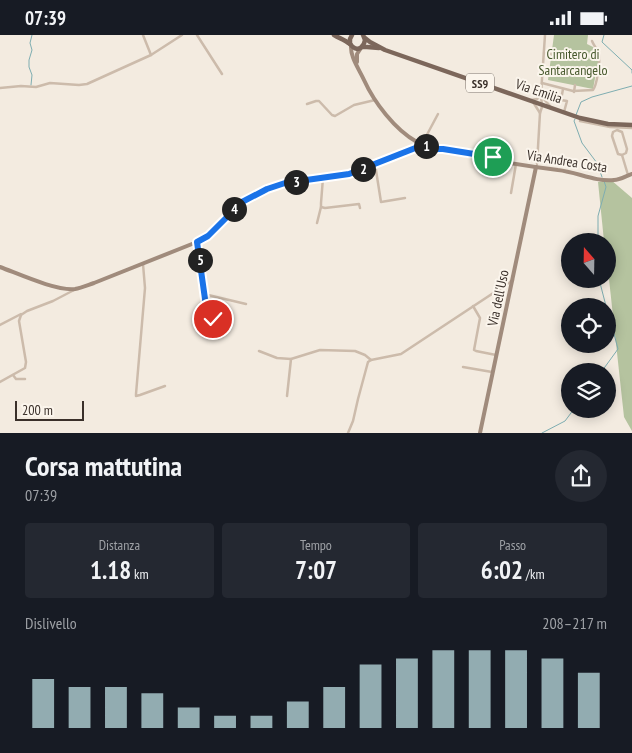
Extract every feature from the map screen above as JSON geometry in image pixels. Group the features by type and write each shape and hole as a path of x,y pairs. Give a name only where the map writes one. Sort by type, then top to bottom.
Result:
{"main road":[{"name":"Via Emilia","path":"334,35 356,49 367,47 385,50"},
{"path":"350,44 352,35"},
{"name":"Via Emilia","path":"362,47 365,43 364,36"},
{"name":"Via Emilia","path":"364,36 370,42 385,50 530,100 540,108 551,107 587,119 632,126"}],"street":[{"path":"142,35 152,55"},
{"path":"0,88 36,87 50,83 82,85 152,55 182,35"},
{"path":"197,35 222,75"},
{"path":"536,165 539,100 544,84 545,35"},
{"path":"544,84 573,91 592,91 595,87 599,58 592,41"},
{"name":"Via Andrea Costa","path":"350,44 352,56 375,100 401,130 422,145 514,164 536,165 590,178 613,180 630,175"},
{"path":"358,67 357,54 362,47"},
{"path":"544,53 552,54"},
{"path":"573,91 575,85"},
{"path":"563,89 561,100 567,101 566,113"},
{"path":"530,100 537,99 541,95"},
{"path":"541,95 544,101 551,107"},
{"path":"307,104 319,101 335,116 354,105 375,100"},
{"path":"0,325 76,289 197,242 208,236 242,202 267,189 285,183 349,174 422,145 438,114"},
{"path":"580,121 610,127 632,126"},
{"path":"622,155 626,153 627,149 622,132 616,130 612,132 612,136 618,154 622,155 630,175"},
{"path":"375,164 381,201 405,198"},
{"path":"511,193 514,164"},
{"name":"Via dell'Uso","path":"480,433 536,165"},
{"path":"317,223 321,207 323,178"},
{"path":"321,207 360,204 360,208"},
{"path":"197,242 208,313 213,319 219,322 223,321"},
{"path":"143,264 145,288 136,396 165,386"},
{"path":"0,267 40,283 66,289 76,289"},
{"path":"348,433 354,421 368,362 371,359 401,353 513,280"},
{"path":"204,294 246,304"},
{"path":"474,306 480,319 474,349 497,355"},
{"path":"0,382 25,368 26,362 19,321 21,315 27,311"},
{"path":"260,351 277,358 291,359 320,350 355,351 371,359"},
{"path":"287,396 291,359"},
{"path":"463,367 494,373"},
{"path":"13,375 16,379 25,379"}],"green space":[{"name":"Cimitero di Santarcangelo","path":"554,35 588,35 587,44 595,48 599,57 593,89 548,80"},
{"path":"611,180 632,198 632,431 624,417 616,344 616,298 611,298 610,288 616,288 616,233 603,233 598,182"}],"waterway":[{"path":"31,85 32,75 29,60 32,50 30,43 32,35"},
{"path":"604,35 602,42 632,70 632,73"},
{"path":"576,115 581,102 632,86"},
{"path":"575,119 574,121 582,143 597,163 602,177"},
{"path":"598,233 598,216 606,187 604,181"},
{"path":"601,288 604,298"},
{"path":"616,341 618,349 616,352"},
{"path":"608,363 615,353"},
{"path":"542,433 567,418"}],"route":[{"path":"213,319 208,313 206,306 197,242 216,229 242,202 267,189 285,183 354,173 423,145 435,149 493,157"}]}
